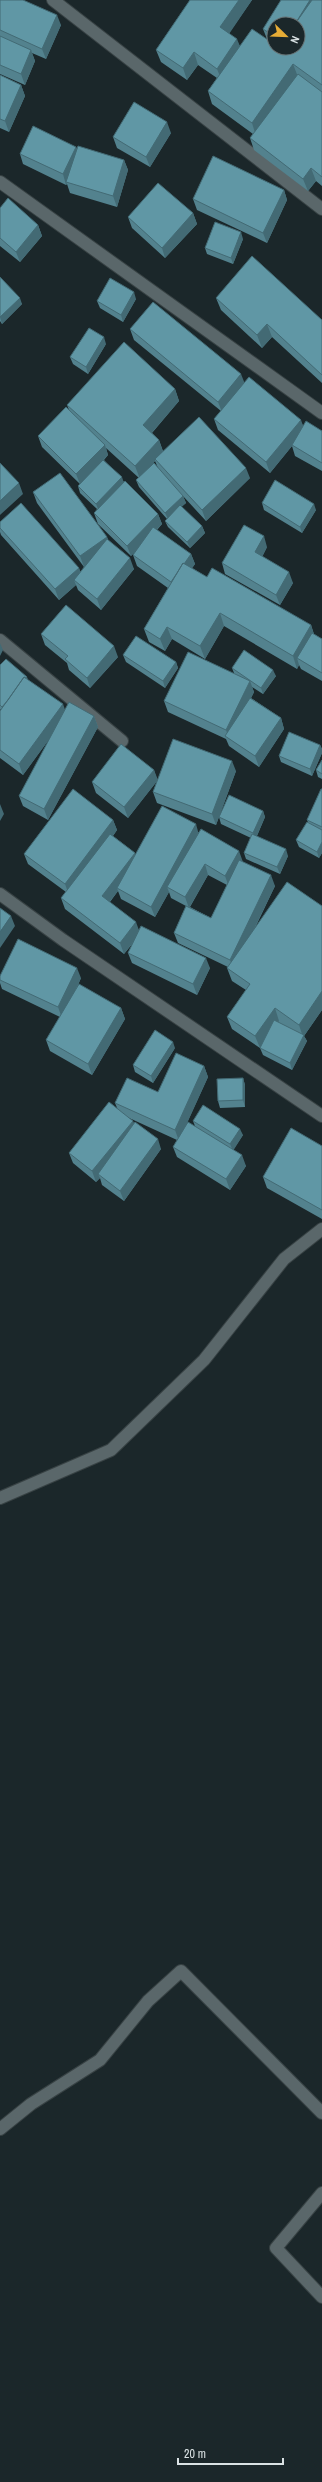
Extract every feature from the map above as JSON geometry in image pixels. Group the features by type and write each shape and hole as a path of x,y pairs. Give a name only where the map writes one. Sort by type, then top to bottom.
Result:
{"street":[{"path":"53,0 322,209"},
{"path":"0,182 322,413"},
{"path":"0,640 122,741"},
{"path":"0,894 63,940 322,1116"},
{"path":"0,1498 111,1450 204,1360 284,1259 322,1229"},
{"path":"0,2129 30,2104 100,2060 148,2001 181,1971 322,2113"},
{"path":"322,2193 276,2248 322,2297"}],"building":[{"path":"0,0 23,0 57,15 42,49 0,30"},
{"path":"190,0 239,0 220,27 237,39 217,69 194,52 183,68 156,50"},
{"path":"281,0 310,0 300,16 271,16"},
{"path":"312,0 322,0 322,85 293,64 252,123 208,91 252,29 266,39 266,56 306,56 306,16 301,16"},
{"path":"266,24 266,31 263,29"},
{"path":"0,36 31,50 21,74 0,65"},
{"path":"298,74 322,92 322,177 311,168 303,179 250,138"},
{"path":"0,75 21,85 5,121 0,119"},
{"path":"134,102 167,122 146,157 113,137"},
{"path":"33,126 76,147 63,174 20,154"},
{"path":"78,146 124,160 113,196 66,182"},
{"path":"213,156 284,190 263,233 193,199"},
{"path":"158,183 193,213 162,248 128,217"},
{"path":"8,198 38,225 16,252 0,238 0,208"},
{"path":"215,222 241,232 231,258 205,248"},
{"path":"252,256 322,320 322,375 267,324 257,335 216,298"},
{"path":"0,277 20,298 0,317"},
{"path":"110,278 134,292 121,315 97,301"},
{"path":"153,302 241,374 218,402 130,329"},
{"path":"89,328 104,337 86,367 70,357"},
{"path":"124,342 175,389 143,425 159,440 135,466 67,405"},
{"path":"249,377 301,420 266,462 214,419"},
{"path":"66,407 105,445 76,474 38,436"},
{"path":"199,417 246,468 202,510 155,459"},
{"path":"306,421 322,431 322,463 292,445"},
{"path":"103,460 122,477 96,504 78,486"},
{"path":"0,463 19,483 0,501"},
{"path":"154,463 183,496 165,513 136,480"},
{"path":"60,473 107,537 80,556 33,492"},
{"path":"275,480 314,504 300,527 262,503"},
{"path":"125,481 158,514 127,546 94,513"},
{"path":"21,503 79,568 55,589 0,528 0,522"},
{"path":"180,505 202,526 187,542 165,521"},
{"path":"244,525 264,536 255,552 289,572 276,595 222,563"},
{"path":"153,527 191,554 184,564 183,563 171,582 133,555"},
{"path":"107,539 130,558 97,599 74,580"},
{"path":"183,563 207,577 212,568 311,625 293,656 220,613 200,646 167,627 160,639 144,629"},
{"path":"66,605 114,646 87,678 65,659 68,656 41,634"},
{"path":"312,633 322,639 322,673 297,658"},
{"path":"136,636 176,662 163,681 123,655"},
{"path":"244,650 273,670 261,688 232,668"},
{"path":"188,652 250,681 226,730 164,701"},
{"path":"6,659 27,677 24,677 2,707 0,705 0,665"},
{"path":"24,677 63,704 19,764 0,750 0,711"},
{"path":"250,698 281,718 255,756 225,736"},
{"path":"69,702 94,716 44,809 19,796"},
{"path":"289,732 320,745 310,769 279,756"},
{"path":"173,739 232,761 212,814 153,792"},
{"path":"121,744 154,770 124,807 92,782"},
{"path":"322,760 322,774 316,770"},
{"path":"73,789 113,820 65,884 24,854"},
{"path":"322,789 322,827 307,820"},
{"path":"229,795 263,811 253,833 219,817"},
{"path":"162,806 196,824 151,907 117,888"},
{"path":"307,822 322,830 322,842 317,852 296,840"},
{"path":"201,829 239,851 225,876 205,864 185,897 167,887"},
{"path":"110,834 135,853 102,896 136,922 120,943 61,898"},
{"path":"252,834 286,849 277,867 244,853"},
{"path":"239,860 271,875 230,960 174,933 186,906 211,918"},
{"path":"287,882 322,906 322,991 299,1025 275,1008 255,1036 227,1017 250,984 227,968"},
{"path":"0,908 11,916 0,932"},
{"path":"141,926 206,958 193,984 128,953"},
{"path":"18,939 77,968 58,1007 0,980 0,976"},
{"path":"79,984 121,1008 88,1064 46,1040"},
{"path":"274,1020 304,1035 290,1063 260,1048"},
{"path":"155,1030 173,1042 151,1076 133,1065"},
{"path":"176,1053 204,1066 175,1130 115,1103 127,1078 158,1092"},
{"path":"243,1078 243,1100 218,1101 217,1079"},
{"path":"109,1102 133,1121 92,1171 69,1153"},
{"path":"203,1105 240,1129 230,1144 193,1121"},
{"path":"135,1122 158,1139 120,1191 98,1174"},
{"path":"188,1122 242,1155 226,1179 173,1147"},
{"path":"291,1128 322,1146 322,1210 263,1177"}]}
